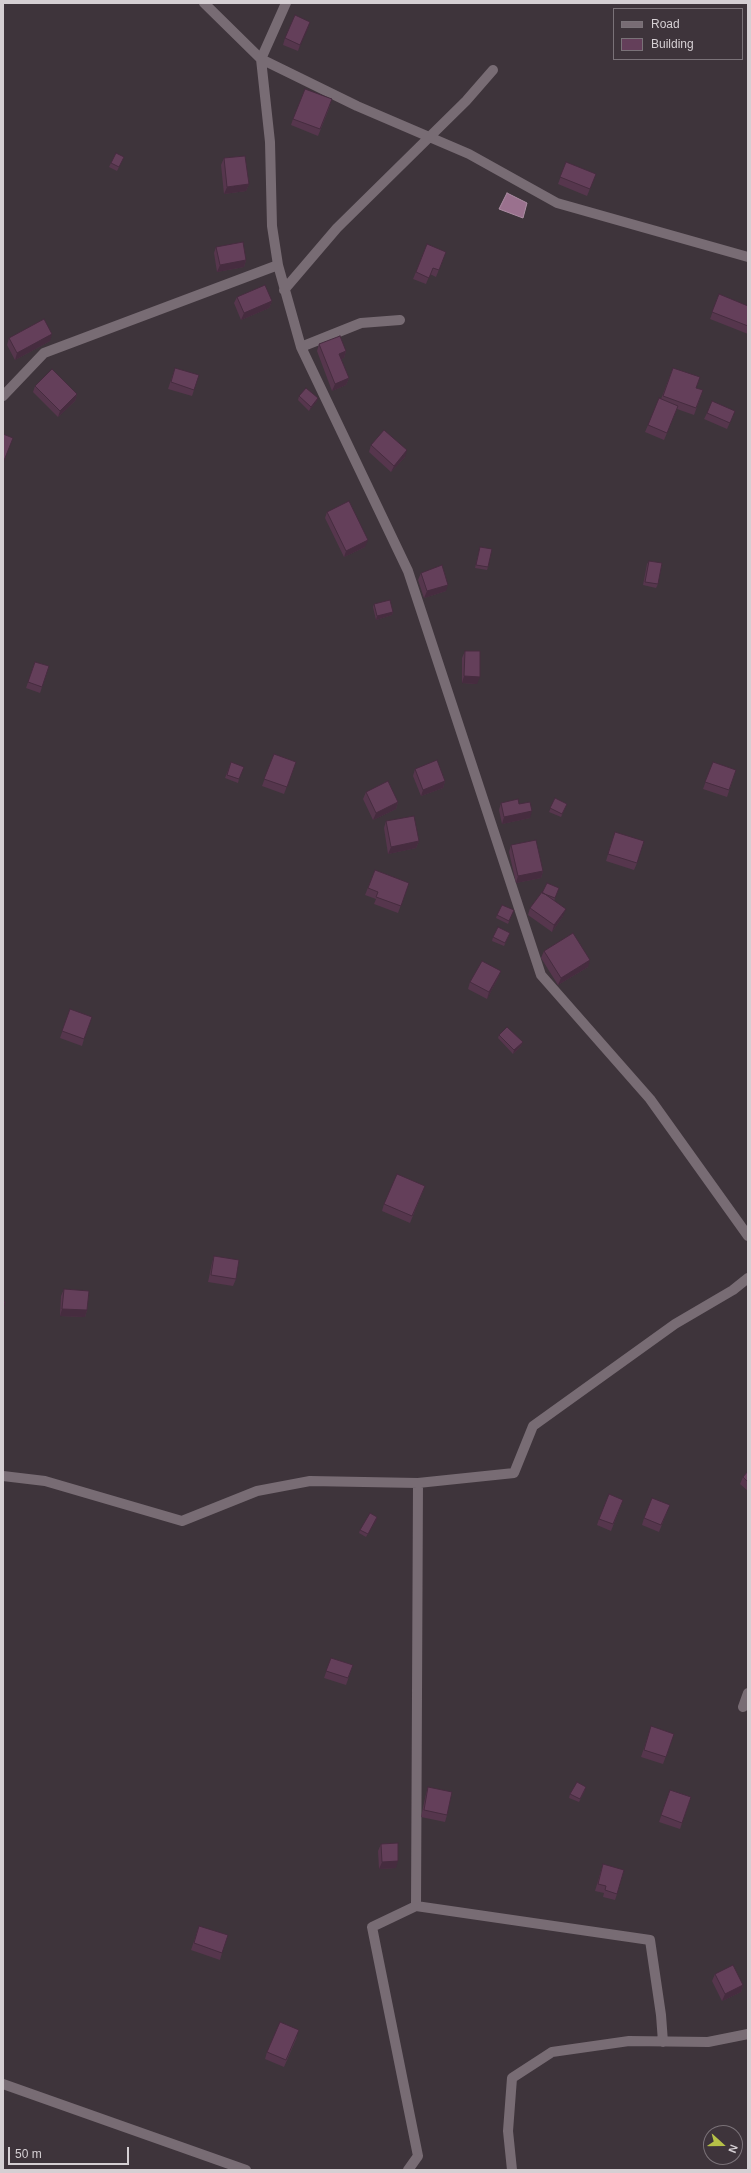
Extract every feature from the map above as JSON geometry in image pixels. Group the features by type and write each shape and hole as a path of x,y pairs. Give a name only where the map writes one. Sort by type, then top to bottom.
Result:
{"street":[{"path":"204,3 261,59 357,106 469,154 557,203 748,257"},
{"path":"286,3 261,59 270,142 272,226 278,265 301,347 408,571 541,975 650,1099 748,1236"},
{"path":"284,290 337,228 428,136 466,101 493,70"},
{"path":"3,396 44,353 278,265"},
{"path":"301,347 361,323 400,320"},
{"path":"3,1476 45,1481 182,1521 257,1491 310,1481 418,1483 514,1473 533,1426 675,1324 733,1290 748,1278"},
{"path":"416,1906 418,1483"},
{"path":"743,1708 748,1692"},
{"path":"408,2170 418,2156 372,1927 416,1906 650,1940 661,2016 663,2042"},
{"path":"512,2170 508,2131 512,2078 552,2052 629,2041 708,2042 748,2034"},
{"path":"3,2084 246,2170"}],"shaded area":[{"path":"507,193 527,203 523,218 499,209"}],"building":[{"path":"295,15 310,22 300,45 285,38"},
{"path":"305,89 332,99 320,129 293,119"},
{"path":"116,153 124,157 119,167 111,163"},
{"path":"245,156 249,184 227,187 224,158"},
{"path":"566,162 596,174 590,189 560,177"},
{"path":"243,242 246,260 220,265 216,247"},
{"path":"427,244 446,252 439,270 433,268 429,278 416,272"},
{"path":"265,285 272,301 244,313 237,297"},
{"path":"719,294 748,306 748,326 712,312"},
{"path":"44,319 52,334 17,353 9,338"},
{"path":"340,336 346,351 339,354 349,378 335,384 319,344"},
{"path":"175,368 199,375 194,390 171,382"},
{"path":"673,368 700,377 696,388 703,390 696,408 663,396"},
{"path":"52,369 77,394 60,411 35,386"},
{"path":"306,388 318,398 311,407 299,396"},
{"path":"659,398 678,406 667,433 648,425"},
{"path":"712,401 735,411 730,423 707,413"},
{"path":"384,430 407,450 394,466 371,445"},
{"path":"3,434 13,438 3,463"},
{"path":"349,501 368,540 346,551 327,512"},
{"path":"480,547 492,549 488,567 476,565"},
{"path":"649,561 662,563 658,584 645,582"},
{"path":"442,565 448,585 427,591 421,573"},
{"path":"390,600 393,612 377,616 374,604"},
{"path":"465,651 480,651 480,677 464,676"},
{"path":"35,662 49,666 42,687 28,682"},
{"path":"274,754 296,762 287,787 264,779"},
{"path":"437,760 445,781 423,790 415,769"},
{"path":"231,762 244,767 239,779 227,775"},
{"path":"713,762 736,770 729,790 705,782"},
{"path":"388,781 398,802 376,813 366,792"},
{"path":"555,798 567,804 562,814 550,808"},
{"path":"518,799 519,804 530,802 532,811 504,817 501,803"},
{"path":"414,816 419,841 391,847 386,821"},
{"path":"615,832 644,841 637,863 608,854"},
{"path":"536,840 543,871 518,876 511,845"},
{"path":"375,870 409,883 401,906 376,897 378,892 368,888"},
{"path":"547,883 559,888 555,898 542,893"},
{"path":"542,892 566,909 554,925 530,908"},
{"path":"502,905 514,910 509,921 497,915"},
{"path":"498,927 510,933 505,943 493,937"},
{"path":"573,933 590,960 561,978 544,951"},
{"path":"482,961 501,971 489,992 470,982"},
{"path":"70,1009 92,1017 84,1039 62,1031"},
{"path":"507,1027 523,1042 514,1050 499,1035"},
{"path":"397,1174 425,1186 412,1216 384,1204"},
{"path":"214,1256 239,1260 236,1279 211,1275"},
{"path":"64,1289 89,1291 87,1310 62,1309"},
{"path":"748,1471 748,1482 743,1477"},
{"path":"609,1494 623,1500 613,1524 599,1519"},
{"path":"652,1498 670,1505 661,1525 644,1518"},
{"path":"370,1513 377,1517 368,1534 360,1530"},
{"path":"331,1658 353,1665 348,1678 326,1671"},
{"path":"651,1726 674,1734 666,1757 644,1750"},
{"path":"577,1782 586,1787 580,1799 570,1794"},
{"path":"428,1787 452,1792 447,1815 424,1810"},
{"path":"670,1790 691,1797 682,1823 661,1815"},
{"path":"398,1843 398,1861 382,1862 381,1844"},
{"path":"603,1864 624,1870 617,1894 605,1890 606,1886 598,1884"},
{"path":"199,1926 228,1935 222,1953 194,1943"},
{"path":"733,1965 743,1985 725,1994 715,1974"},
{"path":"280,2022 299,2030 286,2060 267,2052"}]}
